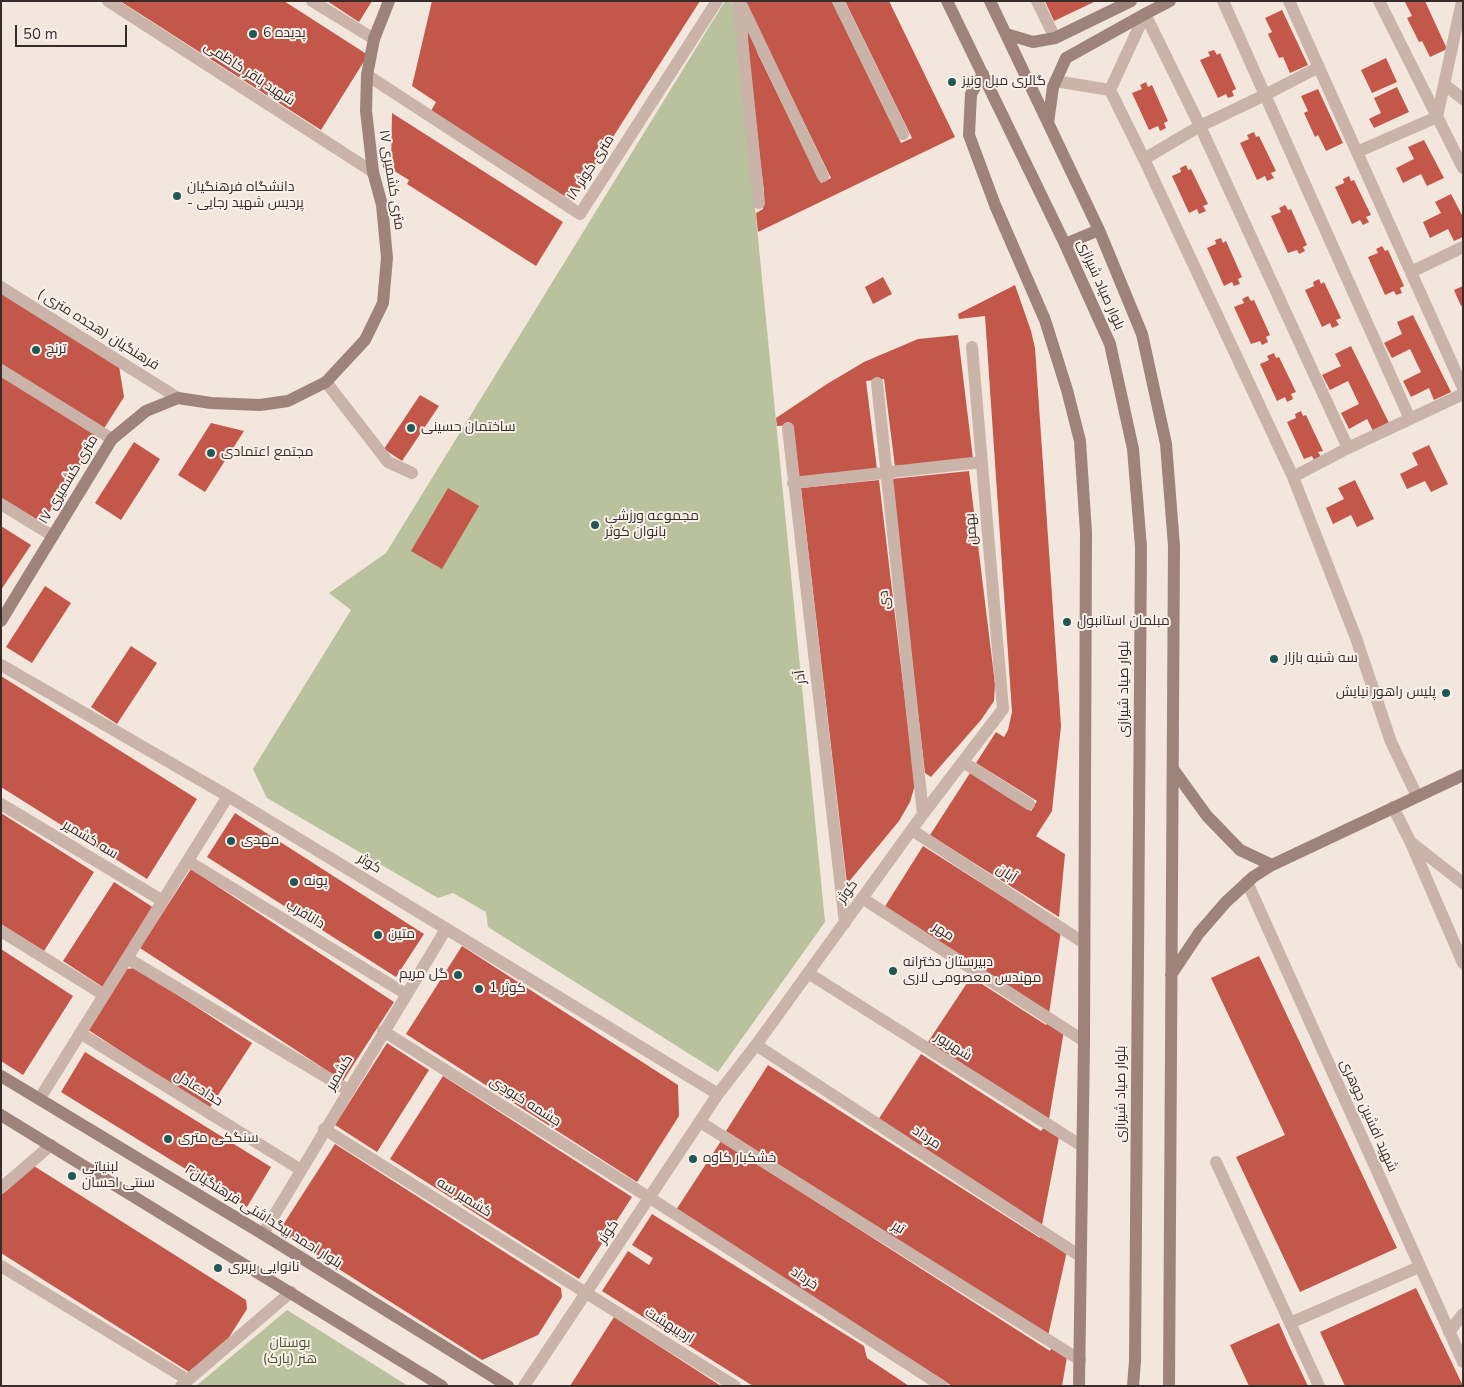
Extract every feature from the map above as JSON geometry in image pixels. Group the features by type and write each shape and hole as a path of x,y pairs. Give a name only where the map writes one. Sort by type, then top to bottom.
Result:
{"main road":[{"name":"۱۷ متری کشمیری","path":"1,621 112,439 146,411 178,398 211,403 260,405 288,401 326,382 365,340 382,303 387,258 382,204 373,172 366,111 367,75 374,40 388,1"},
{"name":"بلوار صیاد شیرازی","path":"947,1 1065,244 1110,344 1133,449 1141,547 1136,1351 1133,1386"},
{"name":"بلوار صیاد شیرازی","path":"990,1 1099,230 1142,334 1166,444 1174,546 1168,1386"},
{"path":"1006,34 1033,42 1055,38 1131,1"},
{"path":"1048,122 1055,81 1066,58 1170,1"},
{"path":"1055,38 1066,58"},
{"path":"983,74 971,94 969,135 995,205 1045,320 1067,390 1080,441 1086,533 1084,1040 1079,1386"},
{"path":"1065,244 1099,230"},
{"path":"1172,769 1207,816 1240,850 1272,865"},
{"path":"1171,975 1199,933 1226,902 1247,882 1272,865 1462,776"},
{"name":"بلوار احمد بیگداشتی فرهنگیان۲","path":"1,1076 263,1234 508,1386"},
{"path":"1,1115 442,1386"}],"street":[{"name":"شهید باقر کاظمی","path":"108,1 373,172"},
{"path":"312,1 374,40"},
{"name":"۱۸ متری کوثر","path":"367,75 580,214 717,1"},
{"path":"739,1 823,176"},
{"path":"739,1 759,203"},
{"path":"838,1 903,134"},
{"path":"1037,1 1055,38"},
{"path":"1223,1 1410,419"},
{"path":"1289,1 1463,388"},
{"path":"1379,1 1463,168"},
{"path":"1437,117 1462,1"},
{"path":"1110,90 1145,14"},
{"path":"1145,14 1200,126 1348,448"},
{"path":"1144,159 1200,126 1319,67"},
{"path":"1055,81 1110,90"},
{"path":"1444,85 1463,99"},
{"path":"1110,90 1293,477 1356,638 1391,742 1417,796"},
{"path":"1357,152 1437,117"},
{"path":"1411,272 1463,247"},
{"name":"فرهنگیان (هجده متری )","path":"1,287 178,398"},
{"name":"بهمن","path":"972,347 1003,709"},
{"path":"1,370 112,439"},
{"path":"326,382 388,462 412,473"},
{"name":"دی","path":"877,383 924,814"},
{"path":"1293,477 1348,448 1463,394"},
{"name":"آذر","path":"788,428 845,923"},
{"path":"793,483 982,462"},
{"path":"1,504 53,536"},
{"name":"کوثر","path":"1,665 228,796 718,1094"},
{"name":"کوثر","path":"524,1386 718,1094 1003,709"},
{"path":"963,762 1029,804"},
{"path":"40,1098 228,796"},
{"name":"سه کشمیر","path":"1,804 163,901"},
{"path":"1394,807 1463,963"},
{"name":"آبان","path":"912,830 1084,943"},
{"path":"1411,843 1463,883"},
{"name":"دانافرب","path":"188,861 406,994"},
{"name":"شهید افشین جوهری","path":"1247,882 1463,1362"},
{"name":"مهر","path":"862,898 1084,1040"},
{"name":"کشمیر","path":"263,1234 383,1031 446,929"},
{"path":"1,930 104,995"},
{"path":"127,958 348,1090"},
{"name":"شهریور","path":"808,973 1082,1146"},
{"name":"چشمه کبودی","path":"383,1031 650,1198"},
{"name":"حدادعادل","path":"80,1033 301,1170"},
{"name":"مرداد","path":"756,1045 1080,1256"},
{"name":"تیر","path":"700,1122 1080,1360"},
{"name":"کشمیر سه","path":"324,1130 587,1292"},
{"path":"1,1188 51,1145"},
{"path":"1216,1162 1319,1386"},
{"name":"خرداد","path":"650,1198 942,1386"},
{"path":"1,1266 184,1383 291,1292"},
{"path":"1290,1323 1419,1267"},
{"name":"اردیبهشت","path":"587,1292 735,1386"},
{"path":"1449,1332 1463,1314"}],"green space":[{"name":"مجموعه ورزشی بانوان کوثر","path":"725,1 731,1 736,13 825,922 718,1072 488,927 486,912 453,893 438,898 267,798 253,769 351,610 329,593 386,553"},
{"name":"بوستان (پارک) هنر","path":"287,1310 408,1386 196,1386"}],"building":[{"path":"120,1 284,1 368,55 321,130"},
{"path":"327,1 372,1 359,22"},
{"path":"432,1 700,1 572,201 431,111 436,102 412,86"},
{"path":"745,1 832,1 901,143 912,138 845,1 889,1 955,137 758,232 756,213 763,209 764,191 750,78 747,24 758,54 821,183 831,178"},
{"path":"1045,1 1096,1 1054,21"},
{"path":"1425,1 1447,49 1430,57 1422,41 1419,42 1407,18 1412,16 1405,2"},
{"path":"1282,10 1308,65 1290,73 1283,57 1279,58 1268,34 1272,32 1265,18"},
{"path":"1214,50 1217,55 1220,53 1236,89 1232,91 1234,96 1228,98 1226,94 1218,98 1200,60 1210,56 1208,52"},
{"path":"1386,58 1397,82 1372,93 1361,70"},
{"path":"1146,82 1148,87 1152,85 1168,121 1164,123 1166,128 1160,131 1158,126 1149,130 1132,93 1142,89 1140,85"},
{"path":"1397,87 1409,112 1374,128 1369,119 1381,113 1374,98"},
{"path":"1318,89 1343,143 1326,151 1318,135 1315,137 1304,113 1308,111 1301,96"},
{"path":"392,113 563,222 536,266 407,184 409,180 391,169"},
{"path":"1254,132 1256,137 1259,136 1276,171 1271,173 1274,178 1267,181 1265,176 1257,180 1240,143 1249,139 1247,135"},
{"path":"1424,140 1444,178 1427,186 1421,174 1403,183 1396,168 1414,159 1408,147"},
{"path":"1186,165 1188,170 1191,169 1208,204 1203,206 1206,211 1199,214 1197,209 1189,213 1172,176 1181,172 1180,168"},
{"path":"1349,176 1351,181 1354,180 1371,215 1366,217 1369,222 1363,225 1360,220 1352,224 1335,187 1344,183 1343,179"},
{"path":"1451,194 1463,217 1463,237 1454,241 1448,229 1430,238 1423,222 1441,213 1435,202"},
{"path":"1285,205 1288,210 1291,209 1307,245 1303,247 1305,251 1299,254 1297,250 1288,253 1271,216 1281,212 1279,208"},
{"path":"1221,238 1223,243 1226,241 1242,277 1238,279 1240,284 1234,286 1232,282 1224,286 1207,248 1216,244 1215,240"},
{"path":"1382,246 1385,251 1388,250 1404,286 1400,288 1402,293 1396,295 1394,291 1385,295 1368,257 1378,253 1376,249"},
{"path":"883,277 892,294 873,304 865,287"},
{"path":"1319,279 1321,284 1324,282 1341,318 1336,320 1339,325 1332,328 1330,323 1322,327 1305,290 1314,286 1313,282"},
{"path":"1015,285 1035,348 1061,726 1052,811 1036,836 1065,854 1059,917 930,835 970,773 1031,811 1037,801 976,763 996,732 1004,737 1008,730 1012,712 985,316 959,319 958,314"},
{"path":"1463,286 1463,305 1461,306 1454,290"},
{"path":"1,291 119,366 124,397 103,430 1,365"},
{"path":"1248,296 1251,301 1254,300 1270,335 1266,337 1268,342 1262,345 1260,341 1251,344 1234,307 1244,303 1242,299"},
{"path":"1413,315 1451,392 1434,400 1429,388 1411,397 1403,381 1421,372 1410,349 1392,358 1384,343 1402,334 1397,322"},
{"path":"958,335 973,459 895,467 884,379 866,381 877,469 799,478 793,425 777,426 776,418 864,362 918,339"},
{"path":"1351,346 1389,423 1373,431 1367,419 1349,429 1341,413 1359,404 1348,381 1330,390 1322,375 1341,366 1335,354"},
{"path":"1274,353 1276,358 1279,357 1296,392 1291,394 1293,399 1287,402 1285,397 1277,401 1260,364 1269,360 1267,356"},
{"path":"1,375 99,437 42,523 1,498"},
{"name":"ساختمان حسینی","path":"420,395 439,406 402,461 384,449"},
{"path":"1301,411 1303,416 1306,415 1323,451 1318,452 1321,457 1314,460 1312,456 1304,459 1287,422 1296,418 1295,414"},
{"name":"مجتمع اعتمادی","path":"211,423 244,431 205,492 178,475"},
{"path":"134,442 160,459 121,520 95,503"},
{"path":"1429,445 1448,484 1431,492 1425,481 1407,489 1400,474 1418,465 1412,453"},
{"path":"969,471 995,684 994,701 981,720 931,777 925,773 891,479"},
{"path":"879,480 915,785 910,802 899,821 847,884 801,488"},
{"path":"1355,480 1374,519 1357,527 1351,515 1333,524 1326,508 1344,499 1338,488"},
{"path":"448,488 479,506 442,569 411,551"},
{"path":"1,526 31,545 1,590"},
{"path":"45,586 71,603 32,663 6,647"},
{"path":"131,646 157,663 117,724 91,707"},
{"path":"1,676 197,799 147,879 1,787"},
{"path":"1,813 94,872 44,951 1,924"},
{"path":"235,813 424,934 396,977 207,857"},
{"path":"923,846 1044,923 1061,930 1049,1014 884,908"},
{"path":"191,869 394,1002 343,1081 140,948"},
{"path":"114,882 154,908 103,987 63,961"},
{"path":"462,946 678,1085 679,1116 637,1182 406,1034"},
{"path":"1,949 73,996 23,1075 1,1061"},
{"path":"1259,956 1397,1248 1300,1292 1236,1157 1285,1135 1211,978"},
{"path":"136,968 252,1043 209,1109 87,1029 126,969"},
{"path":"971,977 1046,1025 1049,1021 1064,1031 1049,1119 928,1042"},
{"path":"387,1043 429,1070 377,1152 335,1125"},
{"path":"85,1052 271,1167 247,1207 61,1092"},
{"path":"921,1054 1041,1131 1044,1127 1059,1137 1042,1225 878,1120"},
{"path":"768,1065 1040,1238 1043,1235 1067,1251 1048,1336 726,1131"},
{"path":"443,1076 632,1197 579,1279 390,1159"},
{"path":"721,1141 1050,1351 1052,1347 1067,1357 1062,1386 952,1386 676,1210"},
{"path":"335,1144 561,1288 562,1297 538,1335 482,1360 279,1231"},
{"path":"34,1166 246,1300 247,1309 226,1342 189,1372 1,1253 1,1193"},
{"path":"652,1214 864,1346 867,1358 909,1386 753,1386 602,1291 628,1251 649,1265 653,1258 632,1245"},
{"path":"1416,1288 1463,1386 1345,1386 1320,1332"},
{"path":"614,1317 721,1386 570,1386"},
{"path":"1279,1323 1308,1386 1249,1386 1230,1345"}],"place":[{"name":"پدیده 6","path":"253,34"},
{"name":"گالری مبل ونیز","path":"952,82"},
{"name":"دانشگاه فرهنگیان - پردیس شهید رجایی","path":"177,196"},
{"name":"ترنج","path":"36,350"},
{"name":"ساختمان حسینی","path":"411,428"},
{"name":"مجتمع اعتمادی","path":"211,453"},
{"name":"مجموعه ورزشی بانوان کوثر","path":"595,525"},
{"name":"مبلمان استانبول","path":"1067,622"},
{"name":"سه شنبه بازار","path":"1274,659"},
{"name":"پلیس راهور نیایش","path":"1446,693"},
{"name":"مهدی","path":"231,841"},
{"name":"پونه","path":"294,882"},
{"name":"متین","path":"378,935"},
{"name":"دبیرستان دخترانه مهندس معصومی لاری","path":"893,971"},
{"name":"گل مریم","path":"458,975"},
{"name":"کوثر 1","path":"479,989"},
{"name":"سنگکی متری","path":"168,1139"},
{"name":"خشکبار کاوه","path":"693,1159"},
{"name":"لبنیاتی سنتی احسان","path":"72,1176"},
{"name":"نانوایی بربری","path":"218,1268"}]}
